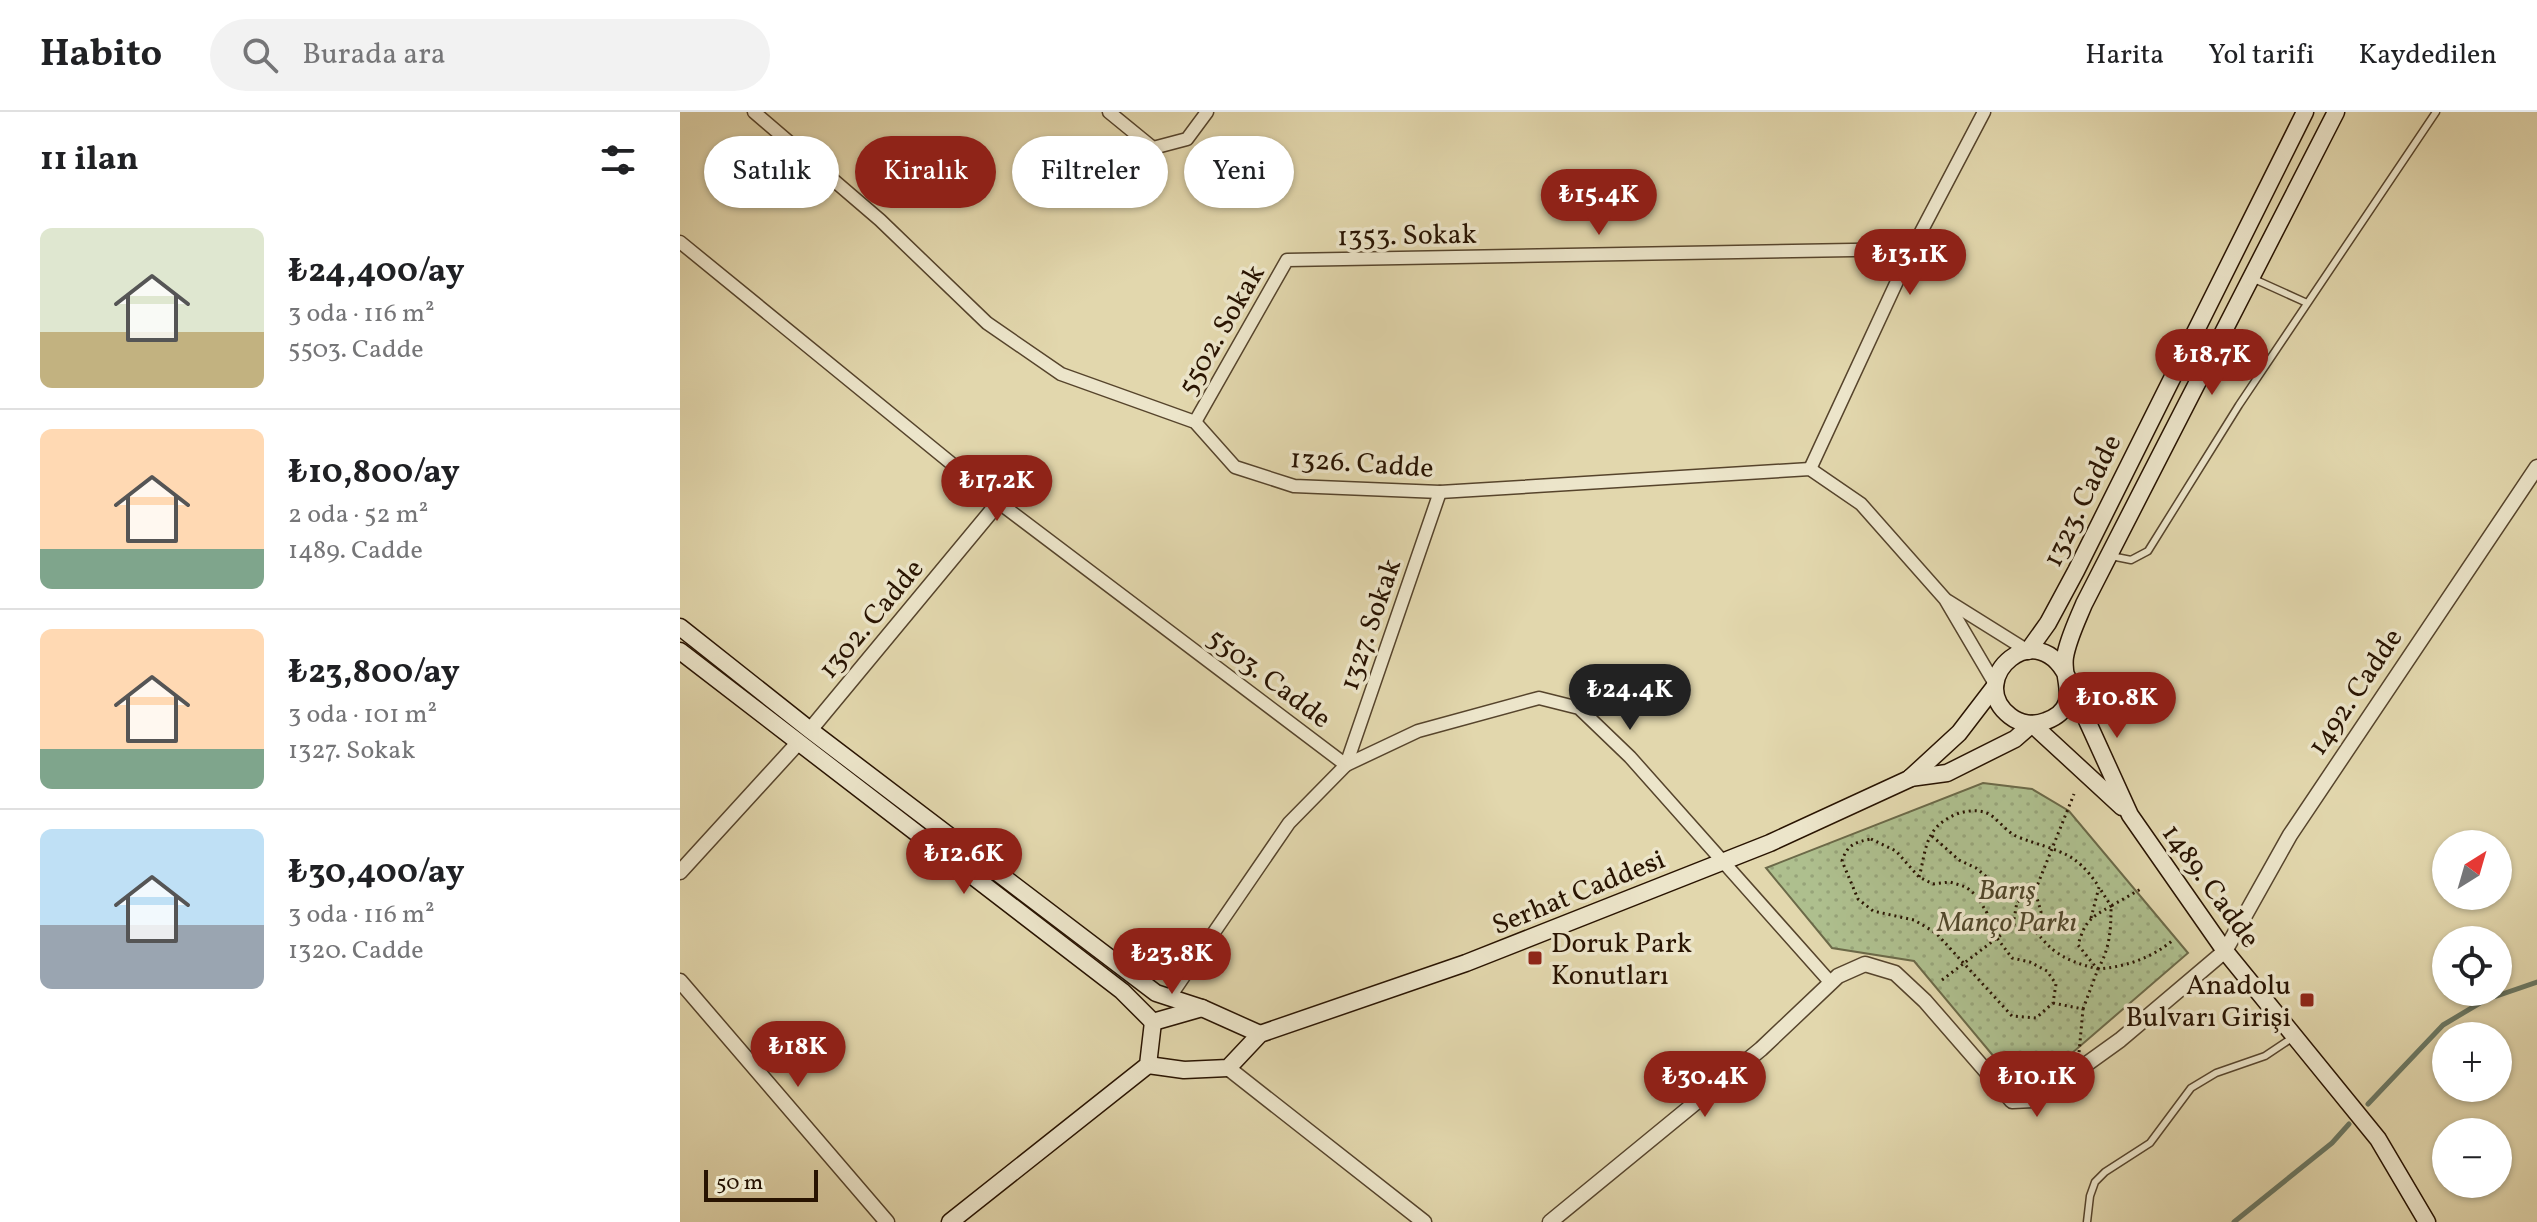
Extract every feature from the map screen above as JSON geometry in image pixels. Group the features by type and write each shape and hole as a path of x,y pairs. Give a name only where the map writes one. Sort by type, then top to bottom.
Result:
{"main road":[{"name":"1323. Cadde","path":"2028,651 2048,623 2076,571 2305,112"},
{"path":"1995,685 2001,708 2019,722 2043,723 2060,711 2069,692 2064,660 2107,555 2336,112"},
{"path":"680,627 810,730 1162,995 1202,1008 1260,1034"},
{"path":"1909,779 1959,733 1995,685 2005,662 2014,655 2028,651 2043,652 2057,660 2069,681"},
{"path":"680,652 1122,991 1153,1022"},
{"name":"1489. Cadde","path":"2069,681 2130,815 2225,951 2378,1139 2427,1220"},
{"path":"1909,779 1947,773 2015,739 2032,724"},
{"name":"1489. Cadde","path":"2032,724 2130,815"},
{"name":"Serhat Caddesi","path":"1228,1068 1260,1034 1466,963 1770,843 1909,779"},
{"path":"1153,1022 1202,1008"},
{"path":"950,1222 1148,1065 1153,1022"},
{"path":"1148,1065 1184,1070 1228,1068"}],"street":[{"name":"1326. Cadde","path":"754,112 880,220 987,323 1061,374 1195,422 1235,467 1294,486 1440,492 1810,469"},
{"path":"1109,112 1153,148 1187,139 1207,112"},
{"path":"1984,112 1912,249 1810,469 1861,504 1945,599 1995,685"},
{"name":"5503. Cadde","path":"680,242 999,502 1346,765 1418,731 1539,698 1579,708 1630,757 1831,983"},
{"name":"1353. Sokak","path":"1287,260 1912,249"},
{"name":"5502. Sokak","path":"1195,422 1287,260"},
{"name":"1492. Cadde","path":"2225,951 2290,835 2537,467"},
{"name":"1327. Sokak","path":"1162,995 1289,823 1346,765 1440,492"},
{"name":"1302. Cadde","path":"810,730 999,502"},
{"path":"1945,599 2028,651"},
{"path":"680,872 798,743"},
{"path":"1550,1222 1761,1049 1838,976 1865,964 1895,973 1925,1001 2012,1101 2035,1100 2080,1069 2120,1040 2225,951"},
{"path":"680,981 887,1222"},
{"path":"1228,1068 1424,1222"}],"lane":[{"path":"2107,555 2131,560 2148,551 2307,303 2436,112"},
{"path":"2251,277 2307,303"},
{"path":"2087,1222 2095,1182 2158,1135 2191,1088 2216,1073 2265,1056 2295,1036"}],"path":[{"path":"1942,980 2013,926 2017,902 2035,891 2074,794"},
{"path":"1919,877 1931,834 1948,817 1965,811 1986,812 2014,836 2052,848 2077,859 2087,868 2111,906 2111,935 2083,1009 2078,1044 2080,1069"},
{"path":"1931,834 1959,860 1976,868 2017,902"},
{"path":"1871,839 1896,851 1919,877 1933,884 1950,882 1966,887 1977,896 1997,938 2012,958 2030,962 2047,971 2056,984 2053,1003 2036,1018 2012,1016 1936,933 1914,920 1873,911 1858,899 1842,861 1845,852 1854,842 1871,839"},
{"path":"2091,918 2099,887"},
{"path":"2098,969 2078,945 2084,926 2091,918 2141,889"},
{"path":"2035,891 2041,912 2035,930"},
{"path":"2013,926 2035,930 2053,950 2075,963 2098,969 2123,967 2173,940"},
{"path":"2053,1003 2083,1009"}],"green space":[{"name":"Barış Manço Parkı","path":"1983,783 2032,789 2069,811 2188,953 2028,1091 1995,1058 1914,961 1832,948 1766,868"}],"waterway":[{"path":"2368,1104 2443,1025 2485,1000 2537,982"},
{"path":"2234,1222 2332,1143 2349,1124"}],"place":[{"name":"Doruk Park Konutları","path":"1535,958"},
{"name":"Anadolu Bulvarı Girişi","path":"2307,1000"}]}
